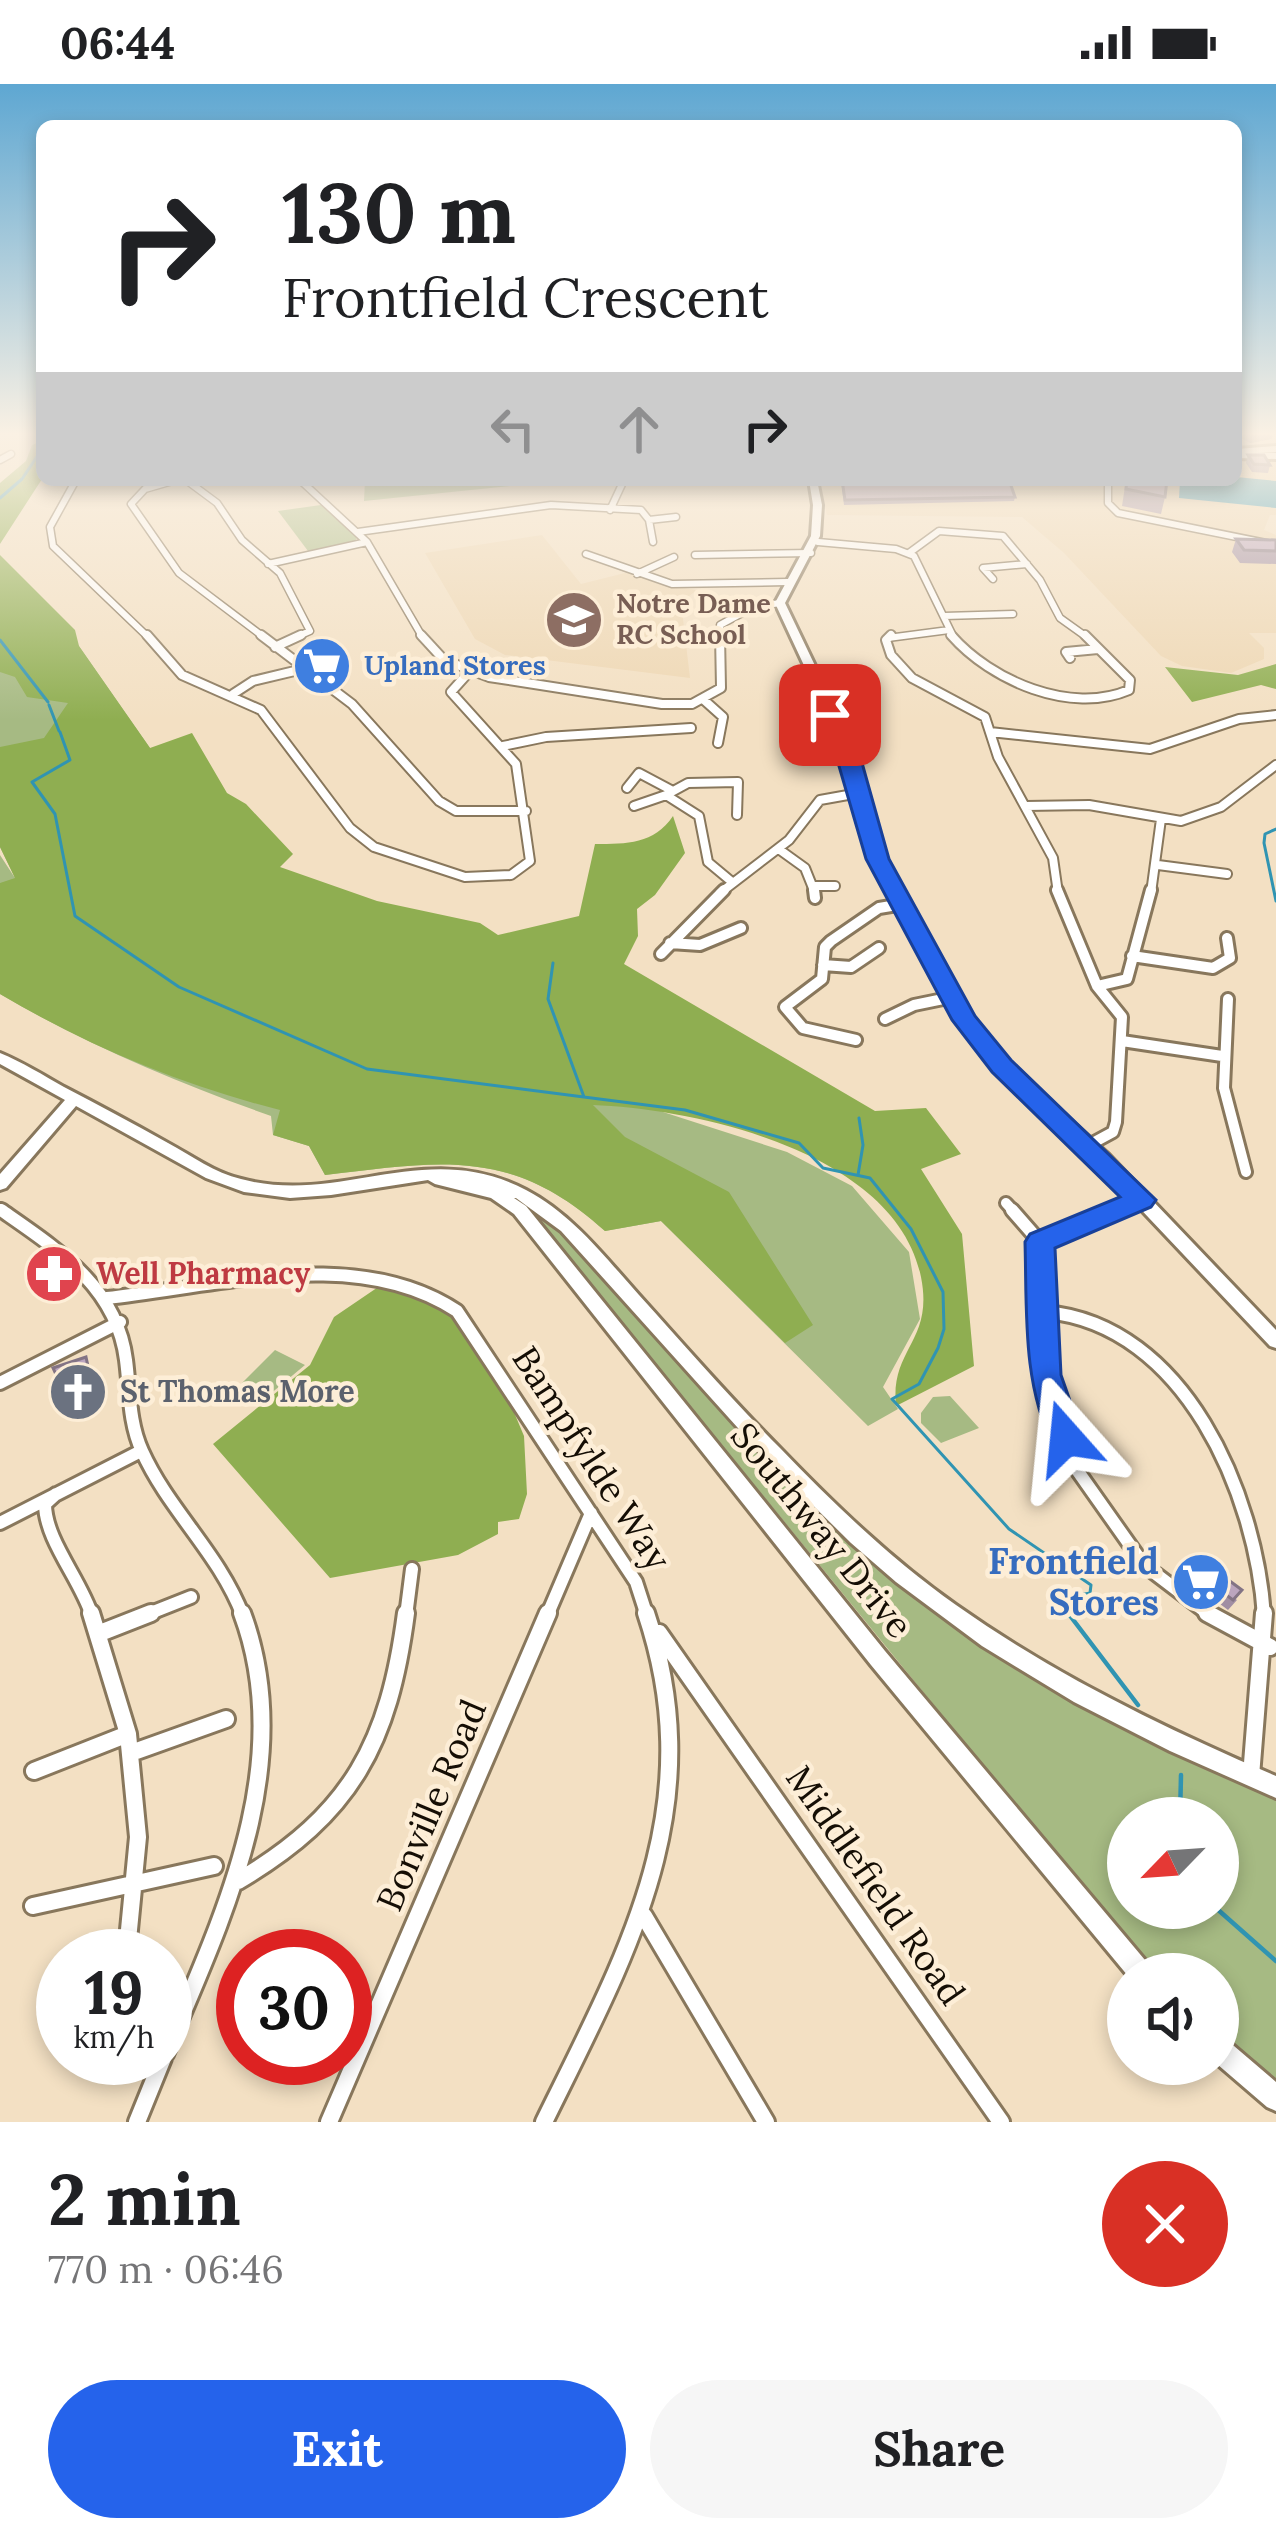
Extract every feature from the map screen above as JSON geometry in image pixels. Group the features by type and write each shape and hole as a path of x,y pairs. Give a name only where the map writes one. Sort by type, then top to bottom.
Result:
{"street":[{"path":"50,530 53,546 126,612 182,675 261,710 350,829 374,847 465,877 511,875 530,861 526,812 516,764 451,692 469,672"},
{"path":"149,530 179,573 384,734 439,801 456,811 526,812"},
{"path":"235,530 291,587 310,632 274,647"},
{"path":"358,532 372,530"},
{"path":"650,530 652,542"},
{"path":"820,530 818,542 788,581 780,603 847,745 868,837 953,997 980,1042 1089,1145 1276,1341"},
{"path":"1217,530 1276,545"},
{"path":"818,542 909,553 939,531 992,532 1013,544 1060,618 1130,680 1129,690 1111,700 1074,700 1019,681 976,657 949,630 909,553"},
{"path":"358,532 424,640 444,660 469,672 662,704 704,700 717,693 723,681 720,625 753,607 780,603"},
{"path":"268,564 368,542"},
{"path":"695,555 811,553"},
{"path":"584,554 616,560 637,574 710,589 788,581"},
{"path":"637,574 674,557"},
{"path":"993,579 983,568 1027,564"},
{"path":"944,616 1013,614"},
{"path":"949,630 892,634 886,640 890,656 902,672 985,716 1053,858 1057,889 1097,986 1122,1017 1116,1122 1113,1132 1089,1145"},
{"path":"1066,652 1098,649"},
{"path":"233,694 253,681 303,669"},
{"path":"704,700 723,717 718,742"},
{"path":"990,732 1155,749 1233,717 1276,715"},
{"path":"503,746 546,736 691,728"},
{"path":"1026,806 1089,806 1161,819 1204,815 1276,765"},
{"path":"627,788 639,772 698,816 710,866 732,882"},
{"path":"634,806 688,783 738,782 736,815"},
{"path":"661,953 732,882 780,850 820,800 859,793"},
{"path":"1097,986 1123,983 1158,865 1161,819"},
{"path":"780,850 800,860 815,892 836,886"},
{"path":"1158,865 1227,874"},
{"path":"847,1040 803,1028 785,1007 817,985 831,941 879,908 903,904"},
{"path":"670,943 700,945 741,928"},
{"path":"1132,956 1214,968 1230,958 1227,938"},
{"path":"824,965 851,967 879,948"},
{"path":"885,1019 953,997"},
{"path":"1228,998 1231,1016 1222,1056 1224,1088 1246,1172"},
{"path":"886,1001 899,1011"},
{"path":"1122,1041 1222,1056"},
{"name":"Southway Drive","path":"0,1058 72,1101 245,1186 308,1189 419,1175 478,1174 514,1187 546,1209 851,1531 904,1577 1072,1691 1276,1787"},
{"path":"0,1184 7,1166 72,1101"},
{"name":"Southway Drive","path":"419,1175 496,1193 520,1210 878,1658 1124,1953"},
{"path":"1040,1242 1141,1200"},
{"path":"1006,1202 1040,1242 1045,1375 1077,1470 1098,1506 1144,1565 1226,1627 1270,1647"},
{"path":"0,1209 73,1261 107,1298 120,1322 129,1406 142,1451 213,1550 247,1621 265,1730 256,1804 238,1881 192,1990"},
{"name":"Bampfylde Way","path":"107,1298 347,1272 406,1281 457,1311 636,1582 654,1625 669,1694 676,1753 671,1818 644,1916 544,2122"},
{"path":"1046,1312 1074,1313 1140,1347 1224,1442 1265,1540 1273,1605 1251,1776"},
{"path":"0,1383 120,1322"},
{"path":"0,1522 142,1451"},
{"path":"56,1494 45,1504 44,1518 83,1587 128,1734 138,1837 129,1929"},
{"name":"Bonville Road","path":"329,2122 591,1513"},
{"path":"238,1881 307,1837 355,1785 394,1700 412,1569"},
{"path":"100,1633 191,1597"},
{"name":"Middlefield Road","path":"654,1625 1001,2122"},
{"path":"669,1694 695,1687"},
{"path":"131,1753 226,1719"},
{"path":"34,1771 128,1734"},
{"path":"33,1906 214,1866"},
{"path":"644,1916 766,2122"},
{"path":"1239,2067 1276,2098"},
{"path":"137,2122 152,2085"}],"shaded area":[{"path":"1037,530 1264,530 1276,535 1276,633 1249,633 1264,648 1264,659 1231,673 1182,666 1161,656"},
{"name":"Notre Dame RC School","path":"542,535 581,584 629,572 658,584 697,590 681,602 690,678 505,655 475,639 425,553"}],"green space":[{"path":"292,530 348,530 357,538 354,542 308,551"},
{"path":"0,555 75,630 79,646 150,748 192,733 227,793 246,804 293,854 280,867 377,901 480,923 498,935 579,916 595,844 648,837 673,816 685,853 655,895 637,909 638,936 624,964 875,1111 926,1108 961,1154 921,1169 962,1234 974,1366 896,1406 899,1371 922,1316 923,1299 921,1277 904,1234 874,1198 834,1169 787,1146 685,1116 593,1105 625,1137 729,1192 813,1325 785,1343 661,1221 605,1231 538,1185 474,1166 405,1166 325,1175 309,1146 273,1135 280,1110 136,1062 0,994 0,883 15,878 0,847 0,747 44,738 68,703 27,697 15,677 0,672"},
{"path":"0,559 69,632 150,748 33,782 663,1112 787,1152 852,1186 909,1252 920,1319 883,1387 898,1409 868,1426 661,1221 605,1231 538,1185 474,1166 405,1166 325,1175 309,1146 273,1135 271,1116 132,1061 0,994 0,855 15,878 0,847"},
{"path":"1276,664 1276,689 1261,685 1192,702 1165,667 1238,675"},
{"path":"526,1205 557,1212 849,1533 953,1623 1276,1796 1276,2088 1239,2054 1239,1953 1136,1953 1116,1929 1239,1929 1239,1797 1107,1797 1107,1918"},
{"path":"387,1281 447,1307 508,1398 524,1436 527,1494 519,1519 498,1522 498,1534 458,1555 330,1578 213,1444 310,1365 334,1317"},
{"path":"275,1350 305,1365 263,1400 240,1385"},
{"path":"950,1396 979,1428 941,1443 921,1423 921,1413 933,1397"}],"building":[{"path":"1236,539 1276,540 1276,551 1244,550"},
{"path":"86,1357 93,1389 73,1397 66,1378 59,1381 53,1368"},
{"path":"1200,1559 1242,1590 1233,1600 1191,1569"}],"waterway":[{"path":"0,640 48,702"},
{"path":"49,705 59,731"},
{"path":"60,732 70,760 32,782 55,814 75,916 179,987 367,1069 584,1097"},
{"path":"1276,829 1265,834 1264,843 1276,901"},
{"path":"553,963 548,999 584,1097"},
{"path":"584,1097 685,1110 799,1143 823,1168 870,1178 911,1229 943,1292 944,1329 938,1348 919,1384 892,1399 1009,1529 1091,1585 1090,1593 1075,1596 1065,1606 1069,1616"},
{"path":"858,1175 863,1145 859,1118"},
{"path":"1068,1613 1138,1705"},
{"path":"1180,1797 1181,1775"},
{"path":"1239,1928 1276,1961"}],"place":[{"name":"Notre Dame RC School","path":"574,620"},
{"name":"Upland Stores","path":"322,666"},
{"name":"Well Pharmacy","path":"54,1274"},
{"name":"St Thomas More","path":"78,1392"},
{"name":"Frontfield Stores","path":"1201,1582"}],"route":[{"path":"830,715 847,745 868,837 964,1020 1002,1066 1141,1200 1040,1242 1045,1375 1066,1438"}]}
